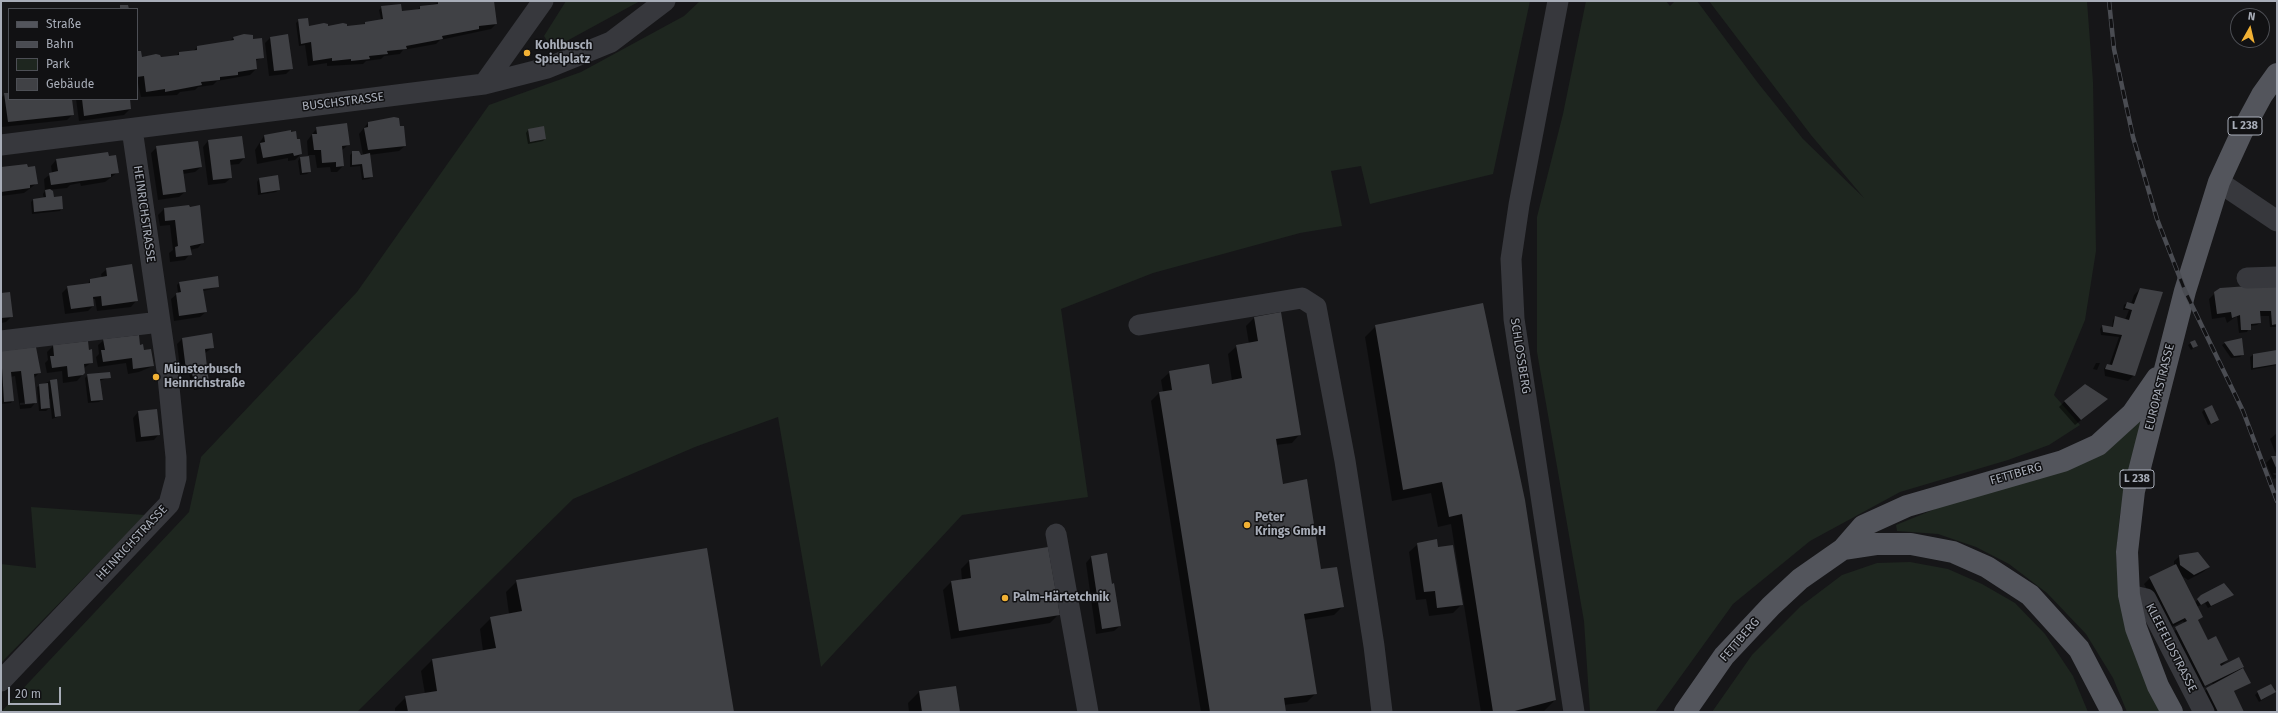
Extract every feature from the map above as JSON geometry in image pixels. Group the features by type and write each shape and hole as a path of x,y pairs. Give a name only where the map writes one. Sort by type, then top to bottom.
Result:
{"main road":[{"name":"EUROPASTRASSE","path":"2172,712 2158,686 2136,628 2129,595 2127,552 2134,491 2165,365 2219,182 2245,126 2262,95 2277,74"},
{"name":"FETTBERG","path":"1685,712 1724,656 1770,606 1800,579 1843,549 1864,526 1907,506 2063,461 2098,445 2132,414 2165,365"},
{"name":"FETTBERG","path":"1843,549 1876,544 1911,544 1953,552 1987,567 2030,595 2080,649 2112,712"}],"street":[{"path":"484,84 543,1"},
{"name":"BUSCHSTRASSE","path":"1,145 484,84 547,68 611,42 665,1"},
{"name":"SCHLOSSBERG","path":"1558,1 1519,205 1511,259 1514,319 1574,712"},
{"name":"HEINRICHSTRASSE","path":"1,681 169,504 176,478 176,457 160,322 132,129"},
{"path":"2219,182 2277,221"},
{"path":"2247,278 2277,277"},
{"path":"1139,325 1302,298 1316,307 1345,461 1374,646 1382,712"},
{"path":"1,341 160,322"},
{"path":"1056,534 1088,712"},
{"name":"KLEEFELDSTRASSE","path":"2129,595 2146,599 2204,712"}],"green space":[{"path":"566,1 640,1 552,49 544,36"},
{"path":"700,1 1530,1 1493,174 1370,204 1361,166 1331,171 1342,226 1300,233 1153,273 1061,309 1088,497 962,515 821,667 778,417 695,447 573,499 357,712 1,712 189,512 201,457 357,292 489,105 581,72 684,16"},
{"path":"1586,1 1666,1 1670,6 1675,1 1697,1 1758,83 1803,139 1864,198 1811,135 1709,1 2087,1 2093,82 2096,251 2085,320 2054,395 2080,425 2049,445 2008,460 1900,492 1810,541 1733,604 1655,712 1590,712 1584,621 1537,352 1537,217 1563,114"},
{"path":"2138,418 2142,420 2120,514 2116,554 2120,599 2132,648 2160,712 2127,712 2113,678 2086,634 2047,593 2009,564 1976,547 1938,534 1897,531 1896,525 1952,502"},
{"path":"31,507 145,515 1,663 1,564 36,568"},
{"path":"1910,562 1948,569 1982,584 2015,603 2045,634 2073,676 2088,712 1712,712 1752,655 1801,606 1842,575 1877,563"}],"building":[{"path":"438,1 494,1 497,24 479,26 479,29 442,36 443,39 406,46 407,49 387,51 388,54 369,56 370,59 351,61 351,59 332,61 332,58 313,61 311,42 301,44 298,19 308,18 309,26 324,23 328,24 328,26 343,23 347,24 347,26 365,24 365,22 383,19 381,6 401,4 402,11 420,9 420,6 438,4"},
{"path":"120,5 128,5 129,8 120,8"},
{"path":"244,34 253,35 253,39 262,38 264,58 256,59 257,69 238,72 238,75 220,77 220,80 201,82 202,85 165,92 165,89 146,92 144,76 138,77 138,51 141,51 142,57 156,54 160,55 161,57 179,55 179,52 197,50 197,46 234,40 233,37"},
{"path":"288,34 293,69 274,71 270,37"},
{"path":"4,93 8,93 8,100 72,100 74,115 8,122"},
{"path":"82,100 130,100 131,109 84,116"},
{"path":"394,117 399,118 400,126 404,126 406,146 368,150 364,128 368,127 368,122"},
{"path":"347,123 350,145 342,146 344,166 336,167 336,162 322,163 321,150 314,150 312,134 317,134 316,127"},
{"path":"544,126 546,139 530,142 528,129"},
{"path":"291,130 291,132 296,131 297,139 300,139 302,154 294,156 293,153 263,158 260,143 265,142 264,135"},
{"path":"242,136 245,158 230,160 232,178 213,180 208,140"},
{"path":"198,141 202,167 183,170 186,192 163,195 156,146"},
{"path":"352,151 359,151 361,155 370,153 373,177 364,178 362,164 352,165"},
{"path":"108,152 109,156 116,155 119,173 111,174 111,177 51,185 49,173 58,171 56,159"},
{"path":"309,156 311,172 302,173 300,157"},
{"path":"27,164 28,167 35,166 38,184 30,185 30,188 1,192 1,167"},
{"path":"278,175 280,190 261,193 259,178"},
{"path":"50,189 53,191 54,197 62,196 63,209 34,212 33,199 46,197 45,190"},
{"path":"189,205 190,207 200,205 204,243 190,246 192,255 176,257 175,247 178,246 175,220 165,221 164,208"},
{"path":"132,264 138,301 102,306 101,296 93,297 94,306 71,309 67,286 90,283 90,279 107,276 106,268"},
{"path":"218,276 219,287 203,289 207,312 179,316 176,293 181,292 179,282"},
{"path":"2277,284 2277,324 2272,325 2271,311 2260,311 2261,323 2251,324 2251,330 2241,330 2240,315 2232,318 2231,312 2217,314 2214,292 2220,288"},
{"path":"2140,288 2163,292 2135,376 2105,369 2107,364 2112,365 2122,335 2103,332 2102,325 2113,327 2115,316 2129,320 2132,310 2125,308 2127,302 2134,304"},
{"path":"10,292 13,317 1,318 1,293"},
{"path":"1483,303 1525,500 1556,700 1511,712 1493,712 1462,514 1449,517 1442,482 1403,490 1375,325"},
{"name":"Peter Krings GmbH","path":"1281,312 1301,435 1276,439 1283,484 1307,479 1321,569 1337,567 1344,607 1304,614 1317,694 1284,698 1286,712 1210,712 1159,392 1172,390 1169,371 1209,364 1212,384 1242,378 1236,345 1258,341 1254,317"},
{"path":"212,333 214,348 205,349 207,367 197,369 198,372 207,370 210,386 196,388 191,370 186,370 182,338"},
{"path":"139,335 140,345 143,344 144,350 151,349 154,366 133,369 132,358 103,362 101,350 105,350 103,339"},
{"path":"2242,338 2244,355 2234,356 2224,342"},
{"path":"2195,340 2198,346 2193,348 2190,342"},
{"path":"88,341 89,350 92,349 93,363 84,364 85,373 83,375 68,377 67,366 52,368 50,356 54,356 53,345"},
{"path":"36,347 41,373 34,374 37,403 25,404 21,371 11,372 14,401 4,402 1,351"},
{"path":"2277,350 2277,364 2253,368 2253,354"},
{"path":"110,372 111,378 100,379 103,400 91,401 87,374"},
{"path":"57,379 61,416 55,417 50,380"},
{"path":"48,383 50,408 41,409 39,384"},
{"path":"2085,384 2108,399 2081,420 2064,401"},
{"path":"2212,405 2219,420 2211,424 2204,409"},
{"path":"157,409 160,435 141,437 138,411"},
{"path":"2271,456 2277,456 2277,470"},
{"path":"1437,539 1438,547 1453,545 1463,605 1437,608 1435,591 1424,592 1417,543"},
{"name":"Palm-Härtetchnik","path":"1048,547 1060,615 959,631 951,581 971,578 969,560"},
{"path":"707,548 734,712 408,712 405,696 437,691 432,659 496,648 490,617 522,611 516,580"},
{"path":"2198,552 2210,567 2194,575 2180,565 2179,555"},
{"path":"1107,553 1112,584 1114,583 1121,626 1102,629 1091,556"},
{"path":"2176,564 2203,617 2198,620 2208,640 2216,636 2228,660 2220,664 2221,666 2239,657 2244,667 2205,686 2175,627 2187,621 2185,618 2173,624 2149,577"},
{"path":"2224,583 2234,595 2211,606 2208,601 2201,605 2197,599 2201,595"},
{"path":"2243,668 2251,683 2234,691 2244,712 2218,712 2206,688"},
{"path":"2271,684 2276,692 2261,700 2257,691"},
{"path":"956,686 960,712 922,712 919,691"}],"railway":[{"path":"2109,1 2114,49 2133,137 2157,219 2185,291 2243,411 2277,501"}],"place":[{"name":"Kohlbusch Spielplatz","path":"527,53"},
{"name":"Münsterbusch Heinrichstraße","path":"156,377"},
{"name":"Peter Krings GmbH","path":"1247,525"},
{"name":"Palm-Härtetchnik","path":"1005,598"}]}
